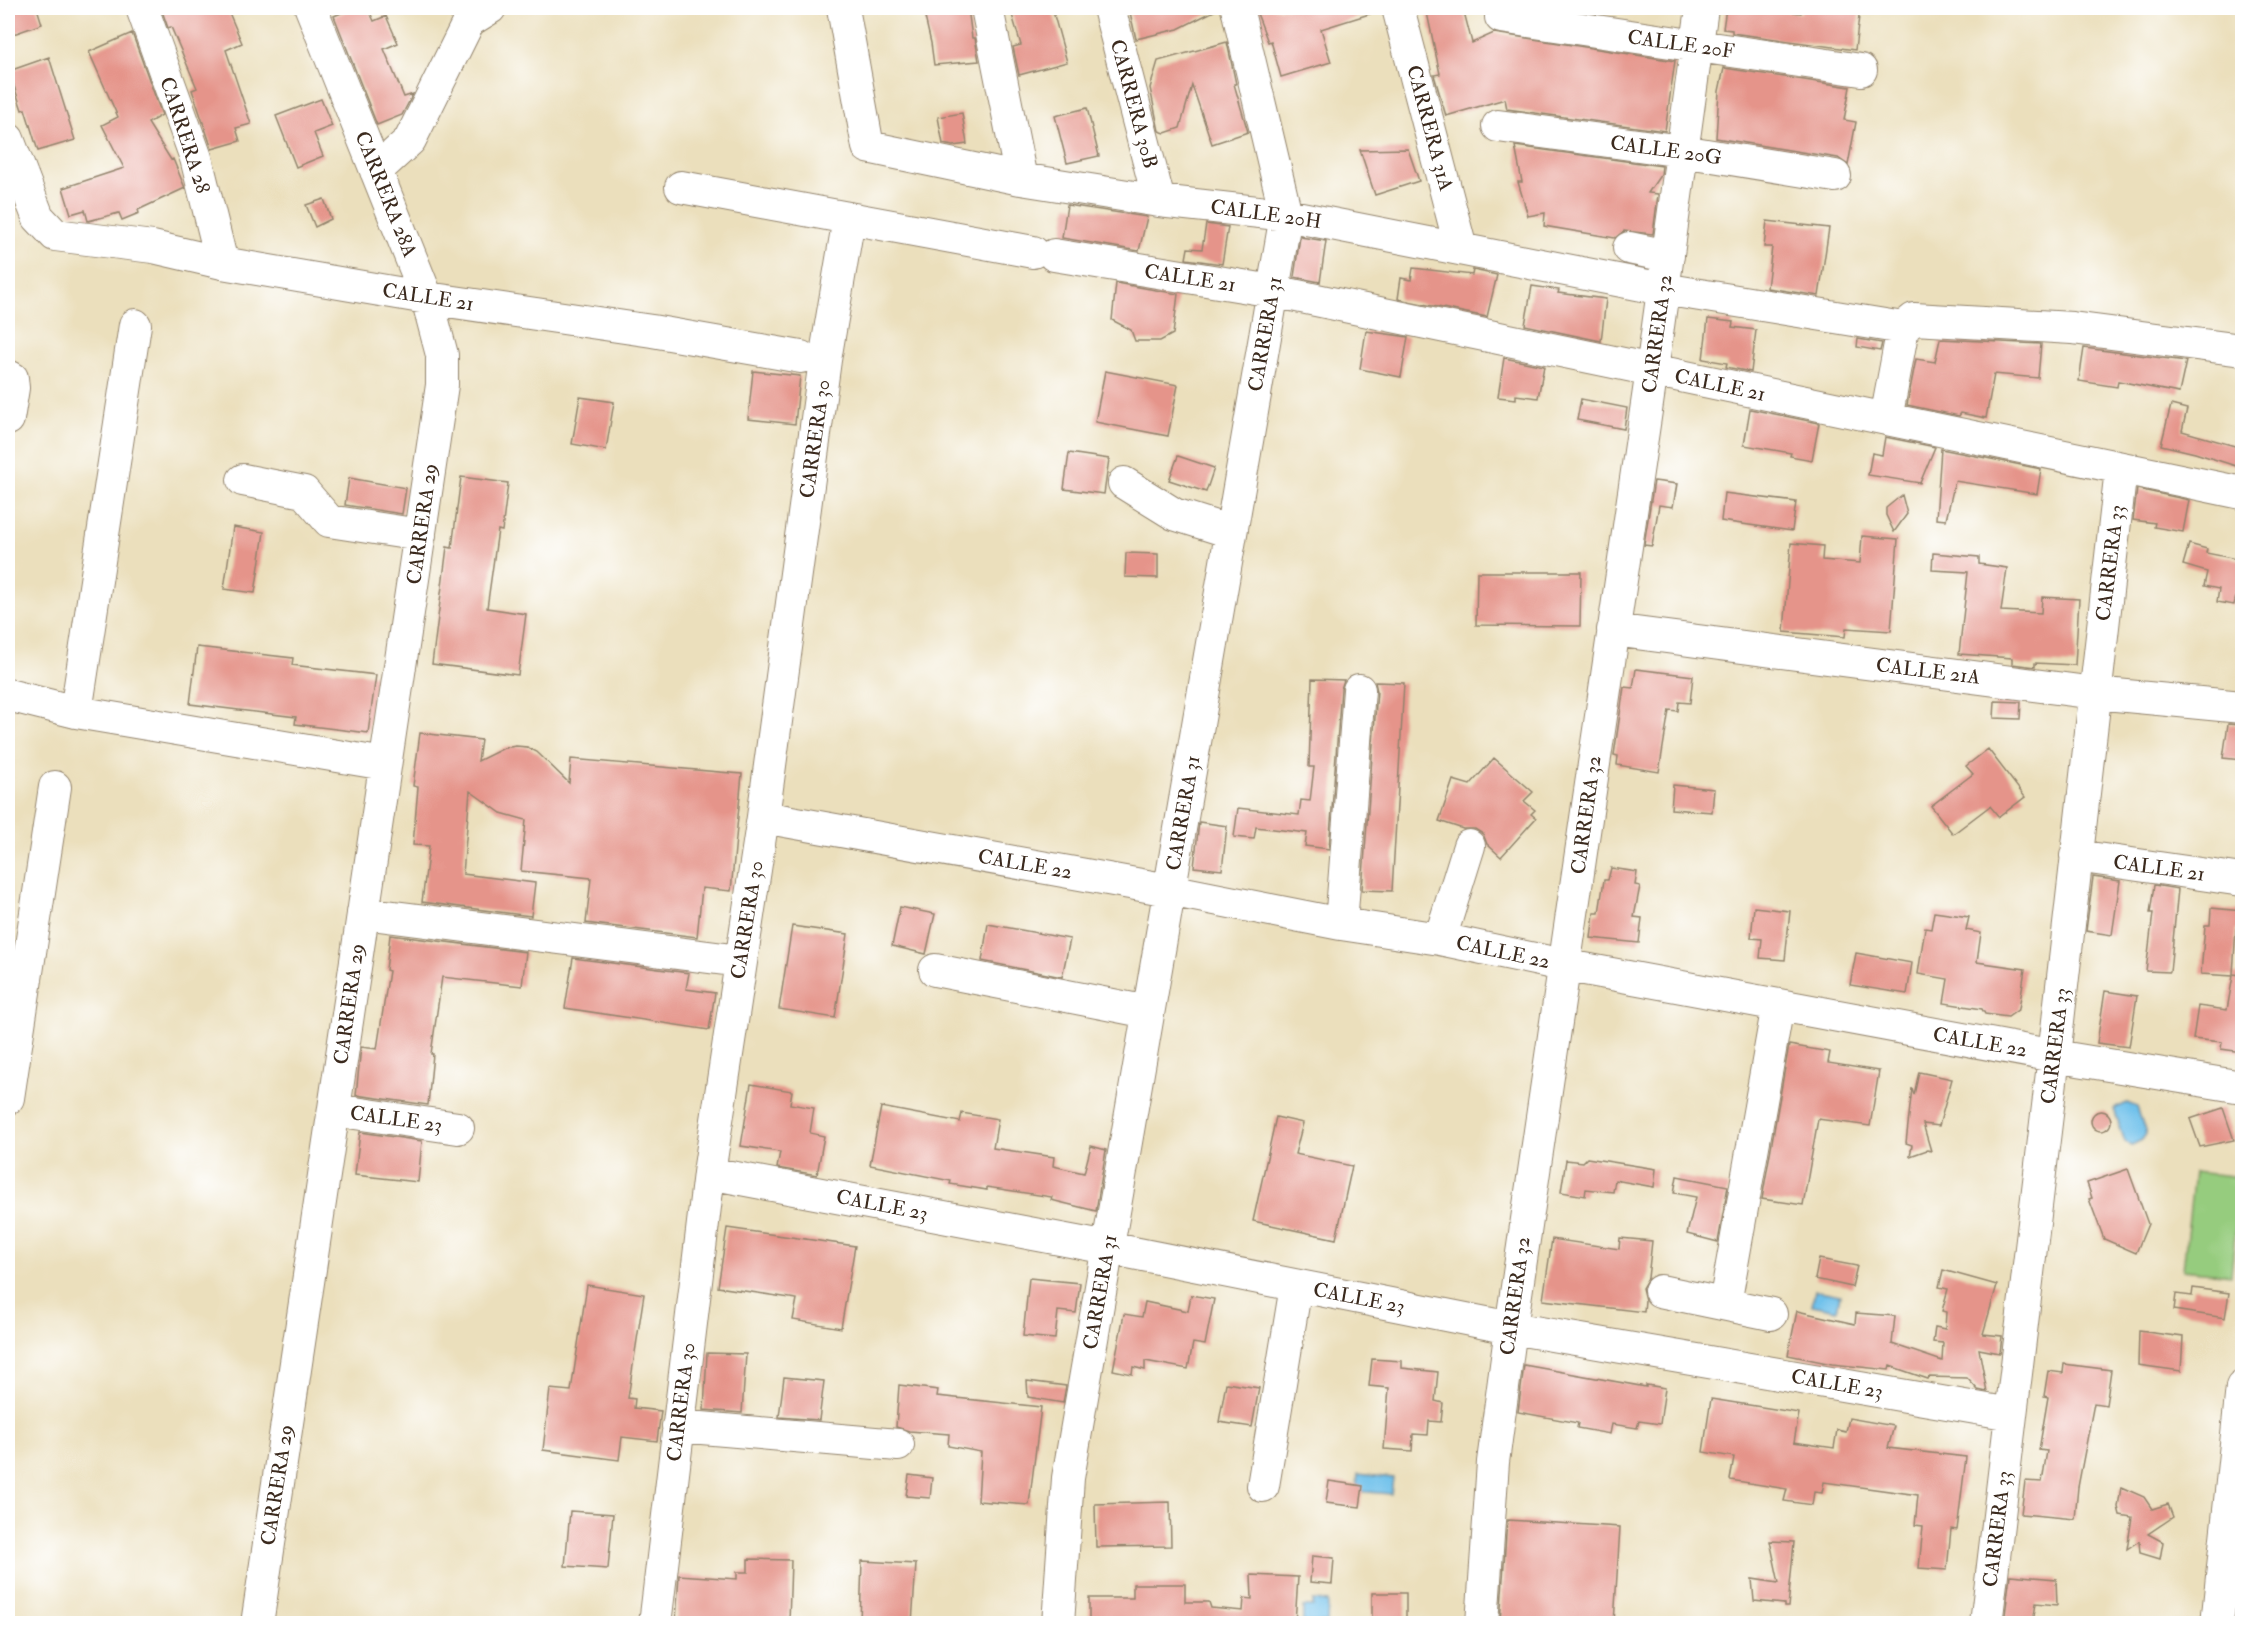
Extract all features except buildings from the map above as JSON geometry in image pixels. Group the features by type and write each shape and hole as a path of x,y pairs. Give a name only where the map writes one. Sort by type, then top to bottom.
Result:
{"street":[{"name":"CARRERA 28","path":"142,8 196,158 222,263"},
{"name":"CARRERA 28A","path":"311,8 427,297 442,355 442,385"},
{"name":"CALLE 20H","path":"843,8 868,147 1021,179 1159,201 1286,214 1663,289 1903,328"},
{"path":"987,8 1021,179"},
{"name":"CARRERA 30B","path":"1109,8 1159,201"},
{"name":"CARRERA 31","path":"1058,1623 1068,1478 1286,214 1237,8"},
{"name":"CARRERA 31A","path":"1398,8 1461,249"},
{"name":"CARRERA 32","path":"1482,1623 1493,1462 1510,1328 1652,370 1702,8"},
{"path":"376,171 410,140 474,12"},
{"name":"CALLE 20F","path":"1502,12 1696,46 1862,70"},
{"name":"CALLE 20G","path":"1498,126 1682,151 1834,176"},
{"name":"CALLE 21","path":"8,140 38,217 55,235 153,248 222,263 801,357"},
{"name":"CALLE 21","path":"681,187 1044,254 1273,291 2242,493"},
{"name":"CARRERA 30","path":"655,1623 709,1173 763,818 825,360 849,218"},
{"path":"1629,248 1668,256"},
{"path":"1886,419 1903,328 1914,319 2072,327 2242,350"},
{"path":"76,712 135,325"},
{"path":"8,419 13,388 10,377"},
{"name":"CARRERA 29","path":"257,1623 442,385"},
{"name":"CARRERA 33","path":"1986,1623 2121,469"},
{"path":"243,480 304,492 329,521 420,535"},
{"path":"1124,483 1174,514 1231,532"},
{"name":"CALLE 21A","path":"1613,630 2095,693 2242,707"},
{"path":"1341,924 1359,690"},
{"path":"8,695 76,712 385,764"},
{"path":"8,1098 55,787"},
{"name":"CALLE 22","path":"763,818 1169,890 1341,924 1440,939 1563,965 2054,1056 2242,1087"},
{"path":"1440,939 1469,846"},
{"name":"CALLE 21","path":"2076,856 2242,880"},
{"path":"363,913 740,961"},
{"path":"935,970 1148,1012"},
{"path":"1725,1304 1778,1005"},
{"name":"CALLE 23","path":"334,1110 458,1128"},
{"name":"CALLE 23","path":"709,1173 1108,1248 1510,1328 2011,1414"},
{"path":"1263,1486 1296,1286"},
{"path":"1660,1291 1771,1314"},
{"path":"2217,1623 2242,1387"},
{"path":"678,1426 898,1444"}],"green space":[{"path":"2194,1172 2241,1177 2231,1275 2183,1270"}],"water":[{"path":"2127,1103 2137,1107 2146,1134 2142,1140 2132,1145 2125,1142 2114,1109"},
{"path":"1815,1290 1840,1295 1837,1310 1812,1305"},
{"path":"1358,1474 1393,1478 1391,1494 1356,1491"},
{"path":"1313,1601 1328,1602 1327,1623 1303,1623 1303,1607 1313,1607"}]}
